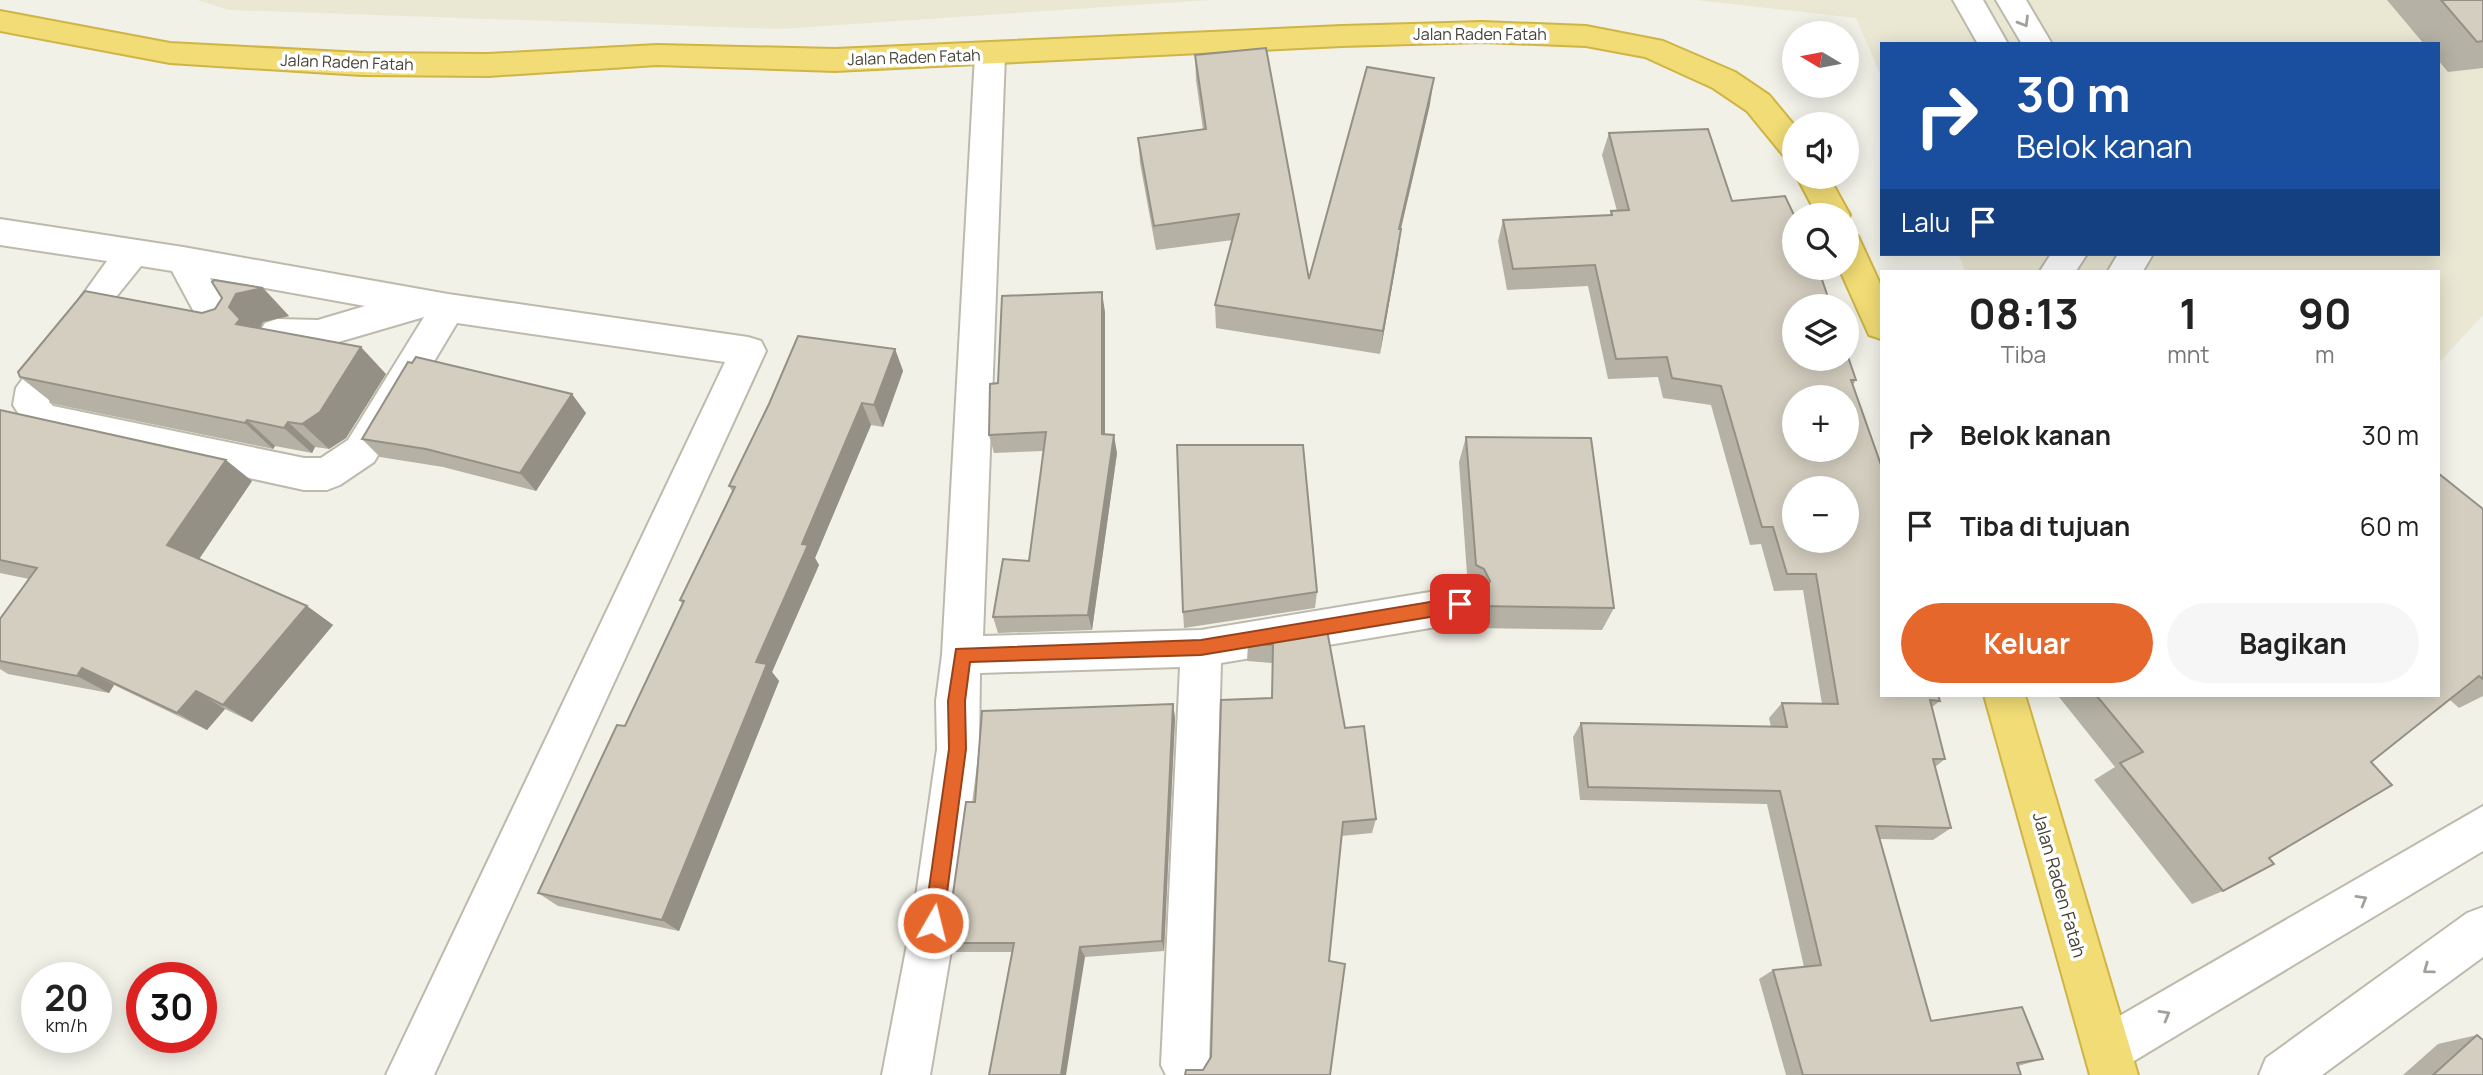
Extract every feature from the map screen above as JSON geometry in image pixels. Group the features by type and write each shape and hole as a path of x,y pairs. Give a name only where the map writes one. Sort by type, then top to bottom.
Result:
{"highway":[{"name":"Jalan Raden Fatah","path":"4,27 170,53 362,64 488,65 657,55 835,60 990,55 1342,36 1514,32 1586,36 1653,48 1724,80 1758,103 1782,132"},
{"path":"1859,275 1880,324"},
{"name":"Jalan Raden Fatah","path":"2005,697 2110,1062"}],"street":[{"path":"1968,0 1992,42"},
{"path":"2011,0 2036,42"},
{"path":"905,1075 937,903 956,761 990,55"},
{"path":"0,232 183,260 433,306 748,352 410,1075"},
{"path":"133,253 100,293 34,387 29,400 32,410 42,419 304,474 327,474 361,451 433,306"},
{"path":"2058,270 2068,256"},
{"path":"183,260 213,315 230,324"},
{"path":"277,333 318,334 433,306"},
{"path":"962,654 1201,648 1460,604"},
{"path":"1185,1065 1201,648"},
{"path":"2110,1062 2483,827"},
{"path":"2283,1075 2483,929"}],"shaded area":[{"path":"197,0 1210,0 780,29 229,10"},
{"path":"1696,0 2483,0 2483,315 2440,362 2440,270 1965,270 1959,256 2440,256 2440,42 1880,42 1880,74 1856,18"}],"building":[{"path":"2441,0 2483,0 2483,41 2477,42"},
{"path":"1266,48 1309,279 1367,67 1434,78 1399,229 1383,331 1215,305 1239,214 1154,226 1138,138 1206,129 1195,55"},
{"path":"1708,129 1732,201 1785,196 1788,203 1782,203 1782,280 1822,280 1827,294 1782,294 1782,371 1853,371 1856,380 1851,380 1853,385 1782,385 1782,462 1859,462 1859,403 1880,462 1880,697 1939,697 1940,701 1930,700 1945,759 1933,759 1951,828 1876,826 1931,1021 2022,1007 2043,1059 2017,1063 2021,1075 1803,1075 1773,970 1821,965 1780,791 1588,787 1581,723 1787,727 1782,703 1838,704 1816,574 1787,574 1773,527 1762,527 1721,386 1672,378 1667,357 1616,359 1595,265 1513,269 1503,220 1612,215 1611,211 1629,210 1609,133"},
{"path":"214,280 263,288 236,294 229,307 240,319 236,324 361,347 320,412 302,424 288,422 284,428 247,420 245,423 20,377 18,372 85,291 202,313 215,309 222,298 212,282"},
{"path":"1102,292 1102,434 1114,435 1088,615 993,617 1003,559 1029,561 1046,432 989,435 990,384 998,383 1002,296"},
{"path":"798,336 895,349 874,405 862,403 802,544 808,545 756,662 767,664 662,920 538,893 617,725 625,726 684,601 680,600 735,487 729,486"},
{"path":"416,357 572,394 520,473 426,449 362,439 408,362 412,363"},
{"path":"0,410 226,460 167,545 307,606 223,705 196,691 177,713 82,668 77,676 0,661 0,619 37,568 0,560"},
{"path":"1466,437 1591,438 1614,608 1479,606 1478,599 1484,596 1490,581 1484,569 1476,565"},
{"path":"1177,445 1303,445 1317,592 1183,612"},
{"path":"2440,475 2483,509 2483,679 2479,676 2371,762 2392,785 2269,858 2274,864 2223,891 2120,763 2143,752 2098,697 2440,697"},
{"path":"1327,630 1345,728 1364,726 1376,819 1343,822 1329,961 1345,964 1330,1075 1185,1075 1186,1070 1203,1070 1211,1057 1221,700 1272,698 1273,645 1248,643"},
{"path":"1173,704 1162,941 1080,947 1061,1075 989,1075 1014,943 946,943 966,802 975,802 982,711"},
{"path":"2477,1035 2483,1040 2483,1075 2433,1075"}],"route":[{"path":"933,923 958,749 957,701 962,654 1201,648 1460,604"}]}
